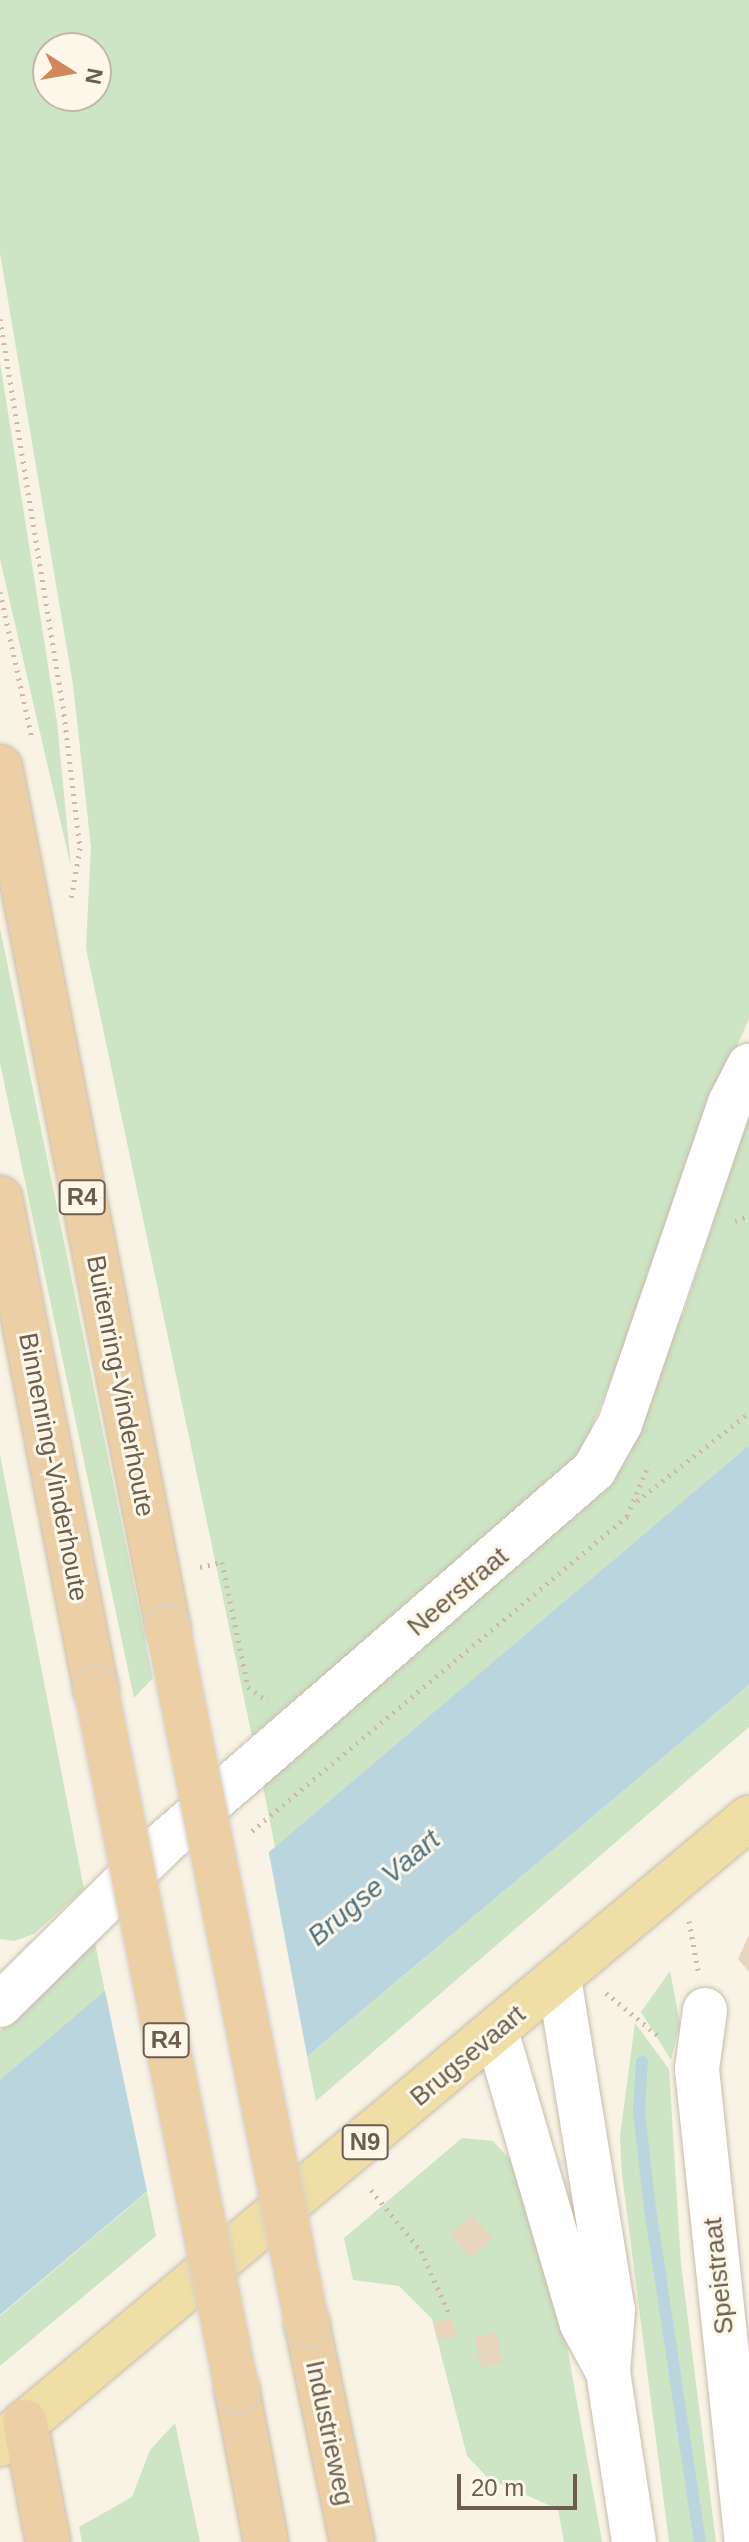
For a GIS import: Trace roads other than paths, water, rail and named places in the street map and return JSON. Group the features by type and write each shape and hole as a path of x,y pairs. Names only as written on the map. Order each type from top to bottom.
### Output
{"highway":[{"name":"Buitenring-Vinderhoute","path":"0,767 307,2324"},
{"name":"Binnenring-Vinderhoute","path":"0,1198 266,2542"},
{"name":"Industrieweg","path":"307,2324 352,2542"},
{"path":"13,2433 48,2542"}],"main road":[{"name":"Brugsevaart","path":"13,2433 497,2034 749,1818"}],"street":[{"name":"Neerstraat","path":"0,2005 163,1844 594,1470 620,1424 719,1131 749,1066"},
{"path":"566,1973 613,2310 608,2372 634,2542"},
{"name":"Speistraat","path":"705,2010 697,2069 747,2542"},
{"path":"497,2034 582,2324 608,2372"}],"water":[{"name":"Brugse Vaart","path":"749,1445 749,1685 0,2315 0,2080"}],"waterway":[{"path":"642,2062 639,2112 650,2208 700,2542"}]}
